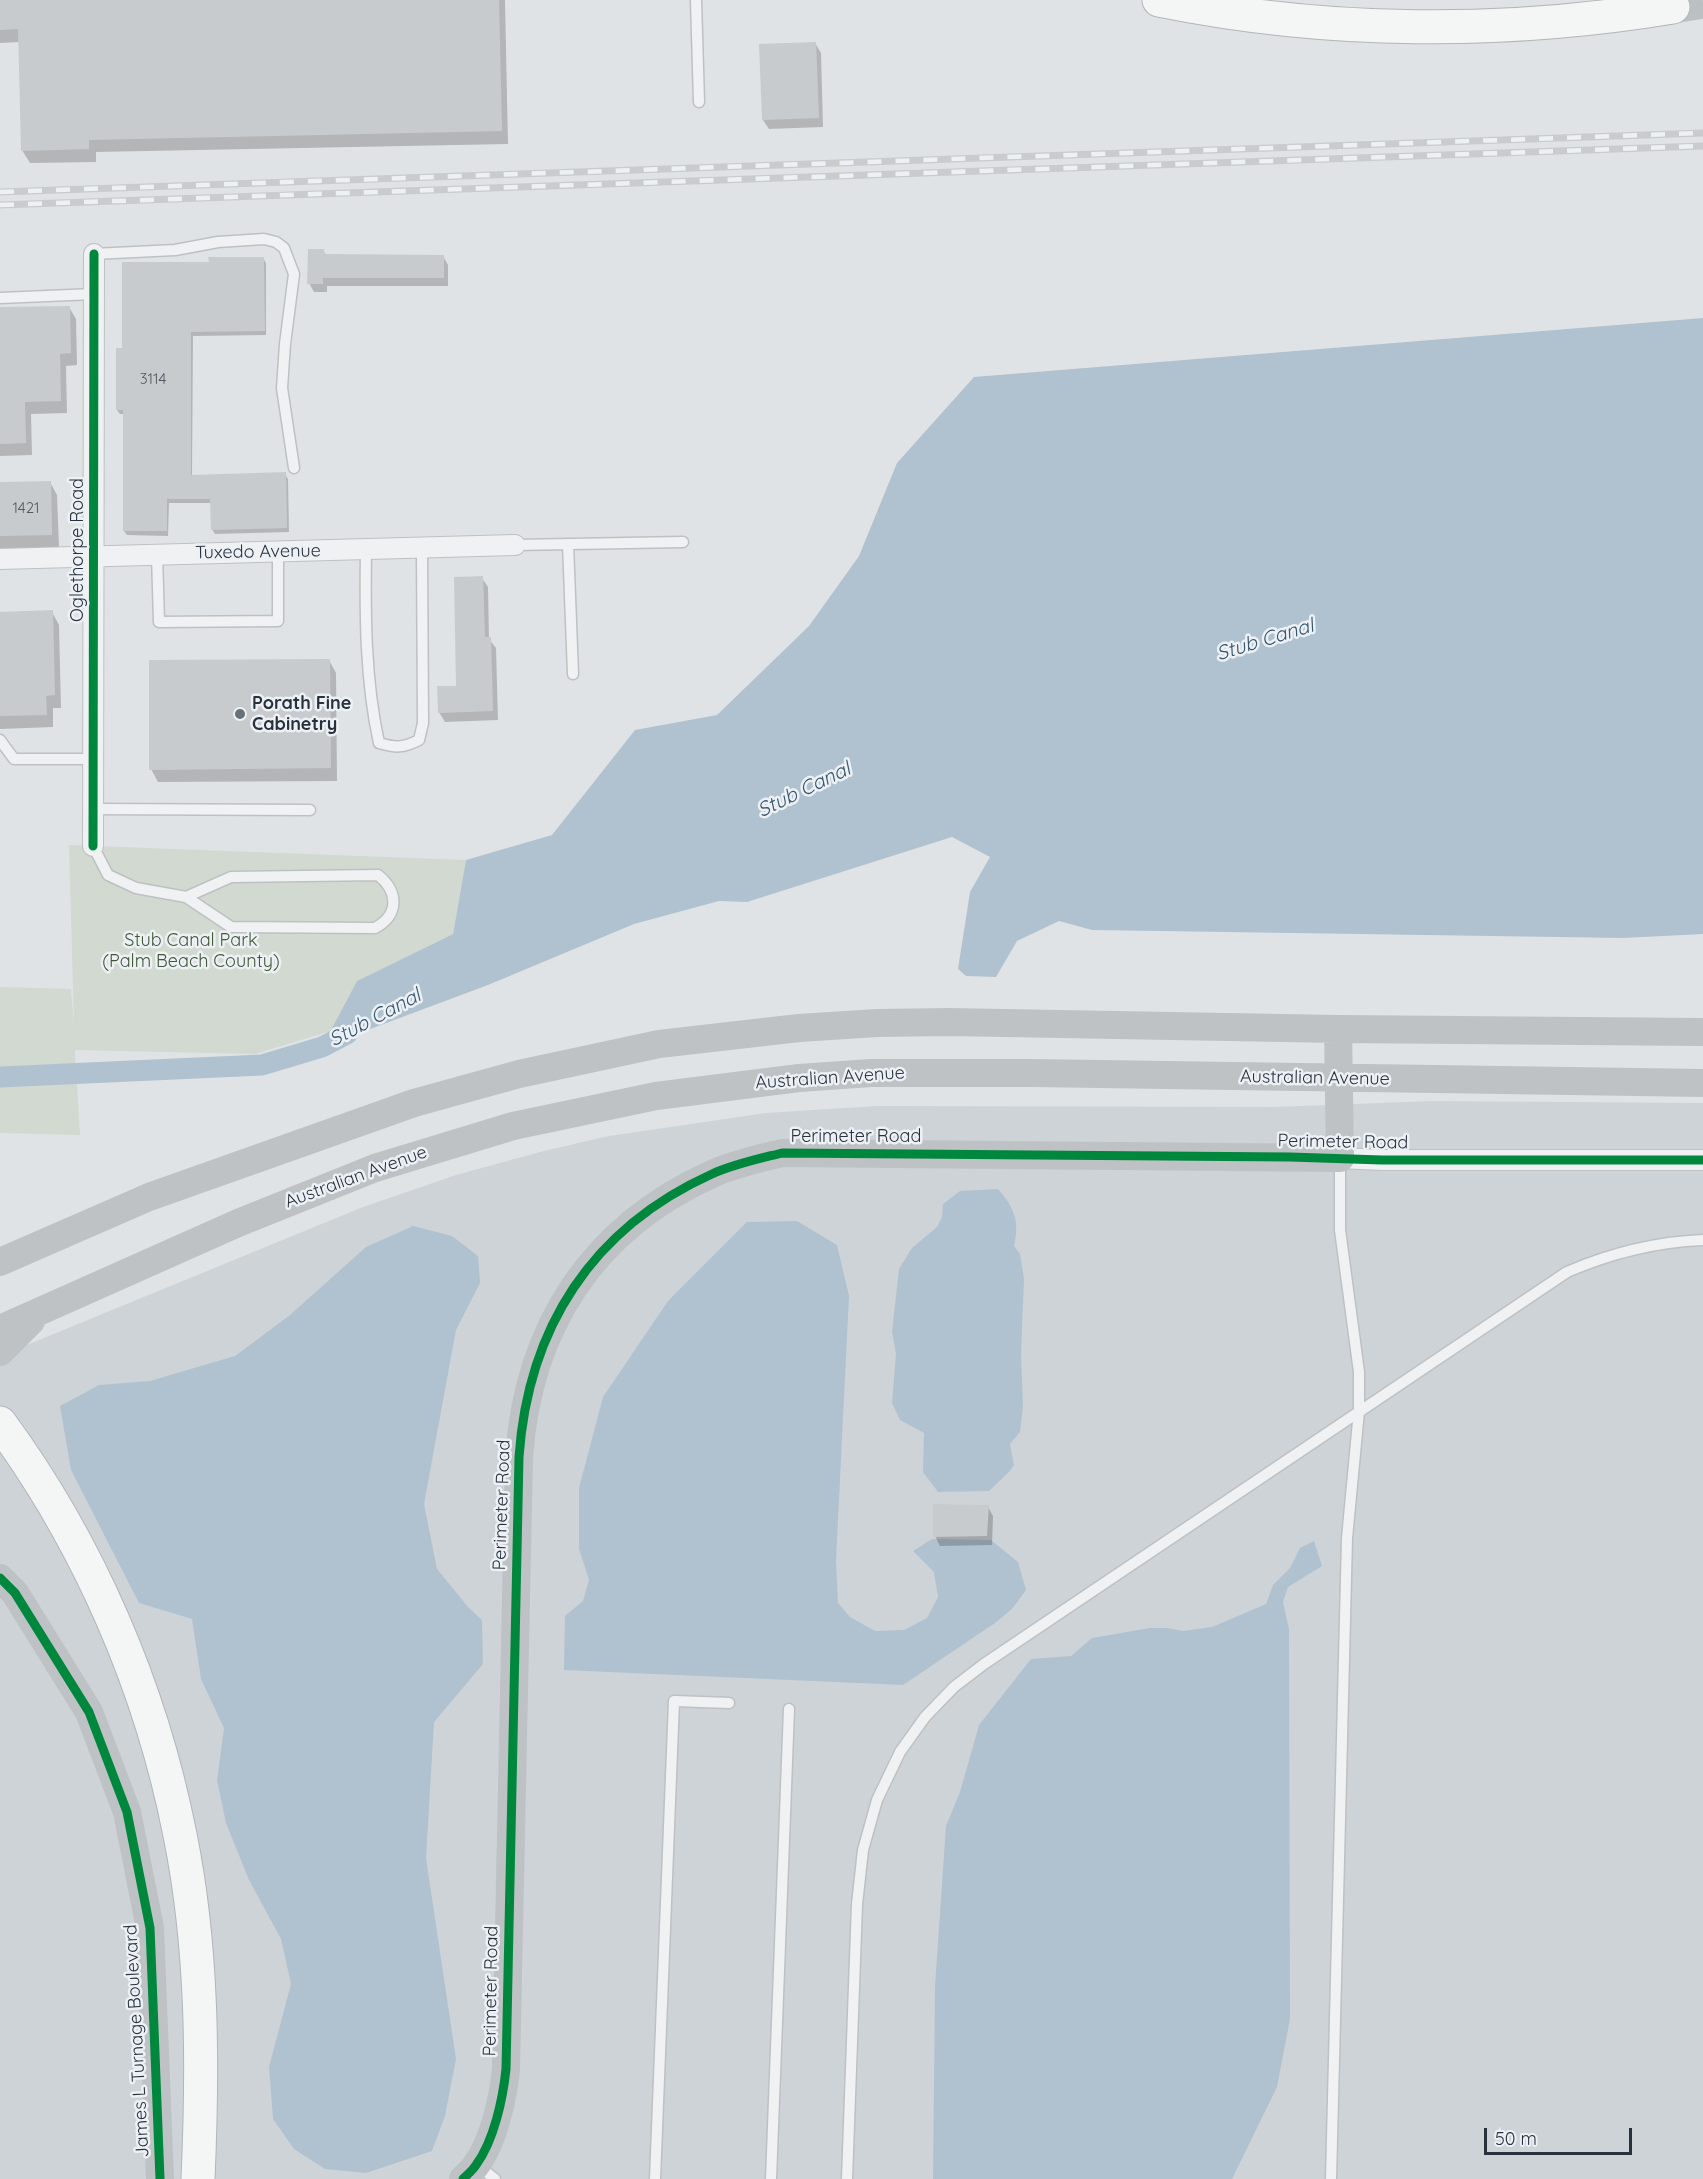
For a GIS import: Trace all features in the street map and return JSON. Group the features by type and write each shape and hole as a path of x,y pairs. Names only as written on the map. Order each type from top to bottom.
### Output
{"highway":[{"path":"1159,0 1288,19 1415,26 1555,22 1673,7"},
{"path":"0,1423 52,1503 89,1569 119,1634 144,1701 164,1766 181,1837 198,1979 201,2119 198,2179"}],"main road":[{"path":"0,1262 149,1197 414,1103 519,1074 658,1044 799,1028 877,1023 949,1022 1338,1029 1703,1032"},
{"name":"Perimeter Road","path":"478,2174 502,2100 506,2069 521,1424 530,1381 544,1341 564,1302 588,1267 639,1217 675,1192 722,1170 782,1153 1340,1158 1338,1029"},
{"name":"Australian Avenue","path":"0,1329 287,1202 375,1168 513,1126 656,1096 799,1078 871,1073 1703,1083"},
{"path":"0,1352 43,1309"},
{"name":"James L Turnage Boulevard","path":"0,1567 5,1587 89,1712 128,1812 150,1928 160,2179"}],"street":[{"name":"Oglethorpe Road","path":"93,846 94,255"},
{"name":"Tuxedo Avenue","path":"0,559 515,545"},
{"name":"Perimeter Road","path":"1340,1158 1703,1160"}],"lane":[{"path":"696,0 699,102"},
{"path":"94,255 175,250 218,242 264,239 276,242 284,248 294,273 282,388 294,468"},
{"path":"0,298 94,294"},
{"path":"515,545 683,542"},
{"path":"568,544 573,674"},
{"path":"366,549 367,659 373,717 379,743 397,748 406,747 419,740 423,723 422,548"},
{"path":"157,555 159,622 278,621 278,552"},
{"path":"0,740 14,759 94,759"},
{"path":"93,809 310,810"},
{"path":"93,846 108,875 136,888 186,897 231,927 375,928 383,924 390,916 394,898 391,889 378,876 231,877 186,897"},
{"path":"1331,2179 1347,1538 1359,1411 1359,1372 1340,1230 1340,1158"},
{"path":"847,2179 857,1904 863,1850 877,1800 900,1752 925,1717 954,1687 984,1664 1567,1272 1599,1258 1627,1251 1681,1241 1703,1240"},
{"path":"655,2179 674,1701 729,1703"},
{"path":"771,2179 789,1709"}],"shaded area":[{"path":"1432,1101 1703,1103 1703,2179 0,2179 0,1356 363,1207 456,1175 609,1136 766,1113 877,1106 1275,1107"}],"green space":[{"name":"Stub Canal Park (Palm Beach County)","path":"69,845 466,860 453,934 357,981 331,1031 255,1054 75,1050 80,1135 0,1133 0,987 71,989 74,1026"}],"water":[{"path":"1703,318 1703,934 1623,938 1092,930 1059,921 1017,941 996,977 966,976 958,969 970,892 990,857 952,837 747,902 719,901 634,924 488,985 322,1047 357,981 453,934 466,860 552,835 635,730 717,715 809,626 859,556 897,463 974,377"},
{"path":"998,1189 1014,1215 1016,1237 1014,1246 1020,1254 1024,1279 1021,1355 1023,1406 1020,1432 1010,1444 1014,1465 989,1491 938,1492 923,1472 924,1433 900,1420 892,1403 896,1354 892,1331 899,1269 912,1248 937,1227 942,1217 943,1204 960,1191"},
{"path":"797,1221 837,1245 849,1296 836,1561 838,1603 850,1617 875,1631 904,1630 927,1618 938,1597 934,1572 913,1551 932,1539 991,1540 1018,1562 1026,1590 1012,1609 995,1623 903,1685 564,1670 565,1616 583,1601 589,1580 579,1549 579,1488 603,1397 668,1301 747,1222"},
{"path":"413,1226 452,1236 478,1256 480,1283 456,1330 424,1504 437,1569 468,1607 482,1620 483,1664 434,1722 426,1858 456,2059 445,2116 432,2151 366,2173 325,2169 294,2149 273,2119 269,2067 291,1984 281,1939 249,1880 226,1823 217,1780 224,1728 201,1679 192,1619 139,1603 71,1470 60,1406 99,1385 150,1381 235,1356 290,1315 366,1247"},
{"path":"1314,1541 1322,1566 1288,1587 1283,1602 1289,1629 1290,2019 1277,2087 1232,2179 933,2179 935,1986 946,1826 960,1792 979,1725 1031,1659 1071,1656 1092,1638 1150,1628 1183,1631 1212,1627 1266,1604 1273,1585 1290,1568 1300,1548"}],"building":[{"path":"0,0 499,0 502,131 89,140 89,149 21,151 18,29 0,30"},
{"path":"816,42 819,118 762,120 759,44"},
{"path":"308,249 324,249 324,254 444,255 444,278 323,278 323,284 307,284"},
{"path":"208,257 264,257 265,331 191,332 191,475 286,472 287,528 211,530 210,499 167,499 167,531 123,531 123,410 116,410 116,348 122,348 122,262 209,262"},
{"path":"70,306 71,353 60,354 61,401 25,402 26,443 0,444 0,307"},
{"path":"51,481 52,535 0,536 0,482"},
{"path":"483,576 485,637 491,637 493,711 438,713 437,686 456,686 454,577"},
{"path":"53,610 55,695 46,696 47,715 0,716 0,612"},
{"name":"Porath Fine Cabinetry","path":"330,659 331,768 149,770 149,660"},
{"path":"933,1504 989,1505 987,1536 933,1537"}],"waterway":[{"name":"Stub Canal","path":"0,1077 262,1065 322,1047 347,1034"}],"tunnel":[{"path":"1673,7 1703,2"}],"railway":[{"path":"0,192 1703,133"},
{"path":"0,205 1703,146"}],"cycle path":[{"path":"93,846 94,254"},
{"path":"463,2179 475,2167 493,2132 503,2093 506,2069 519,1457 525,1410 536,1366 552,1325 574,1287 601,1253 632,1223 670,1196 712,1174 782,1153 1290,1157 1382,1160 1703,1160"},
{"path":"0,1578 15,1593 89,1712 127,1812 150,1928 160,2179"}],"place":[{"name":"Porath Fine Cabinetry","path":"240,714"}]}
